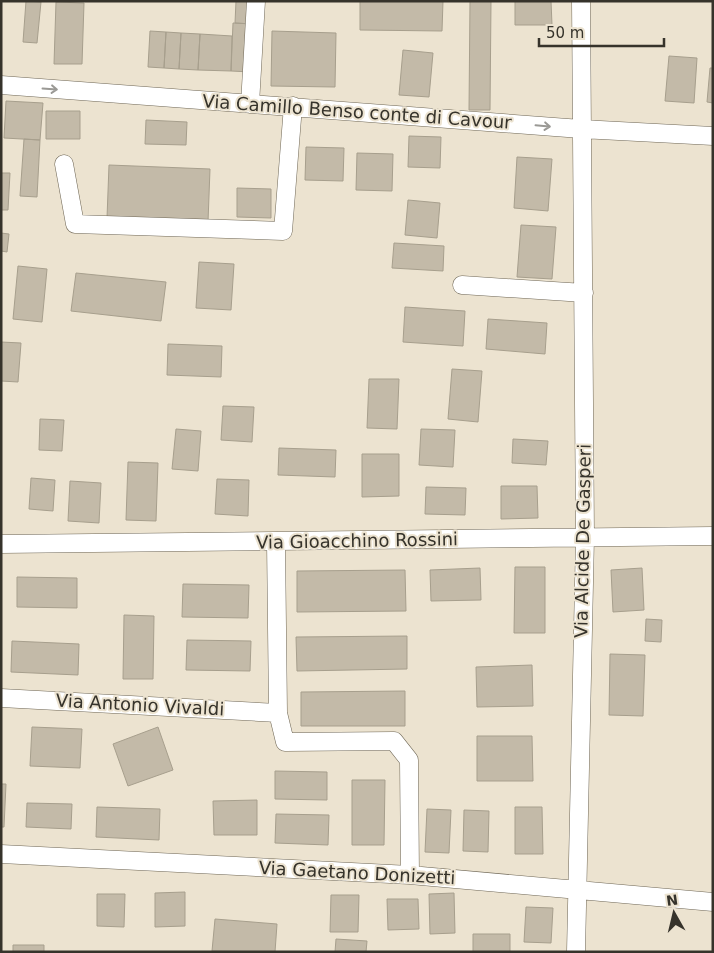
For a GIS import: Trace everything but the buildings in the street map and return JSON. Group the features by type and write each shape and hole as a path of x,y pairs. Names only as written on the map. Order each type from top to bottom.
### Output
{"street":[{"path":"250,104 256,1"},
{"name":"Via Alcide De Gasperi","path":"576,952 585,537 581,1"},
{"name":"Via Camillo Benso conte di Cavour","path":"1,85 581,129 713,136"},
{"path":"64,164 75,224 283,231 293,106"},
{"path":"462,285 584,293"},
{"name":"Via Gioacchino Rossini","path":"1,544 713,536"},
{"path":"276,542 278,713 286,742 394,741 409,760 410,875"},
{"name":"Via Antonio Vivaldi","path":"1,698 278,713"},
{"name":"Via Gaetano Donizetti","path":"1,854 410,875 713,902"}]}
